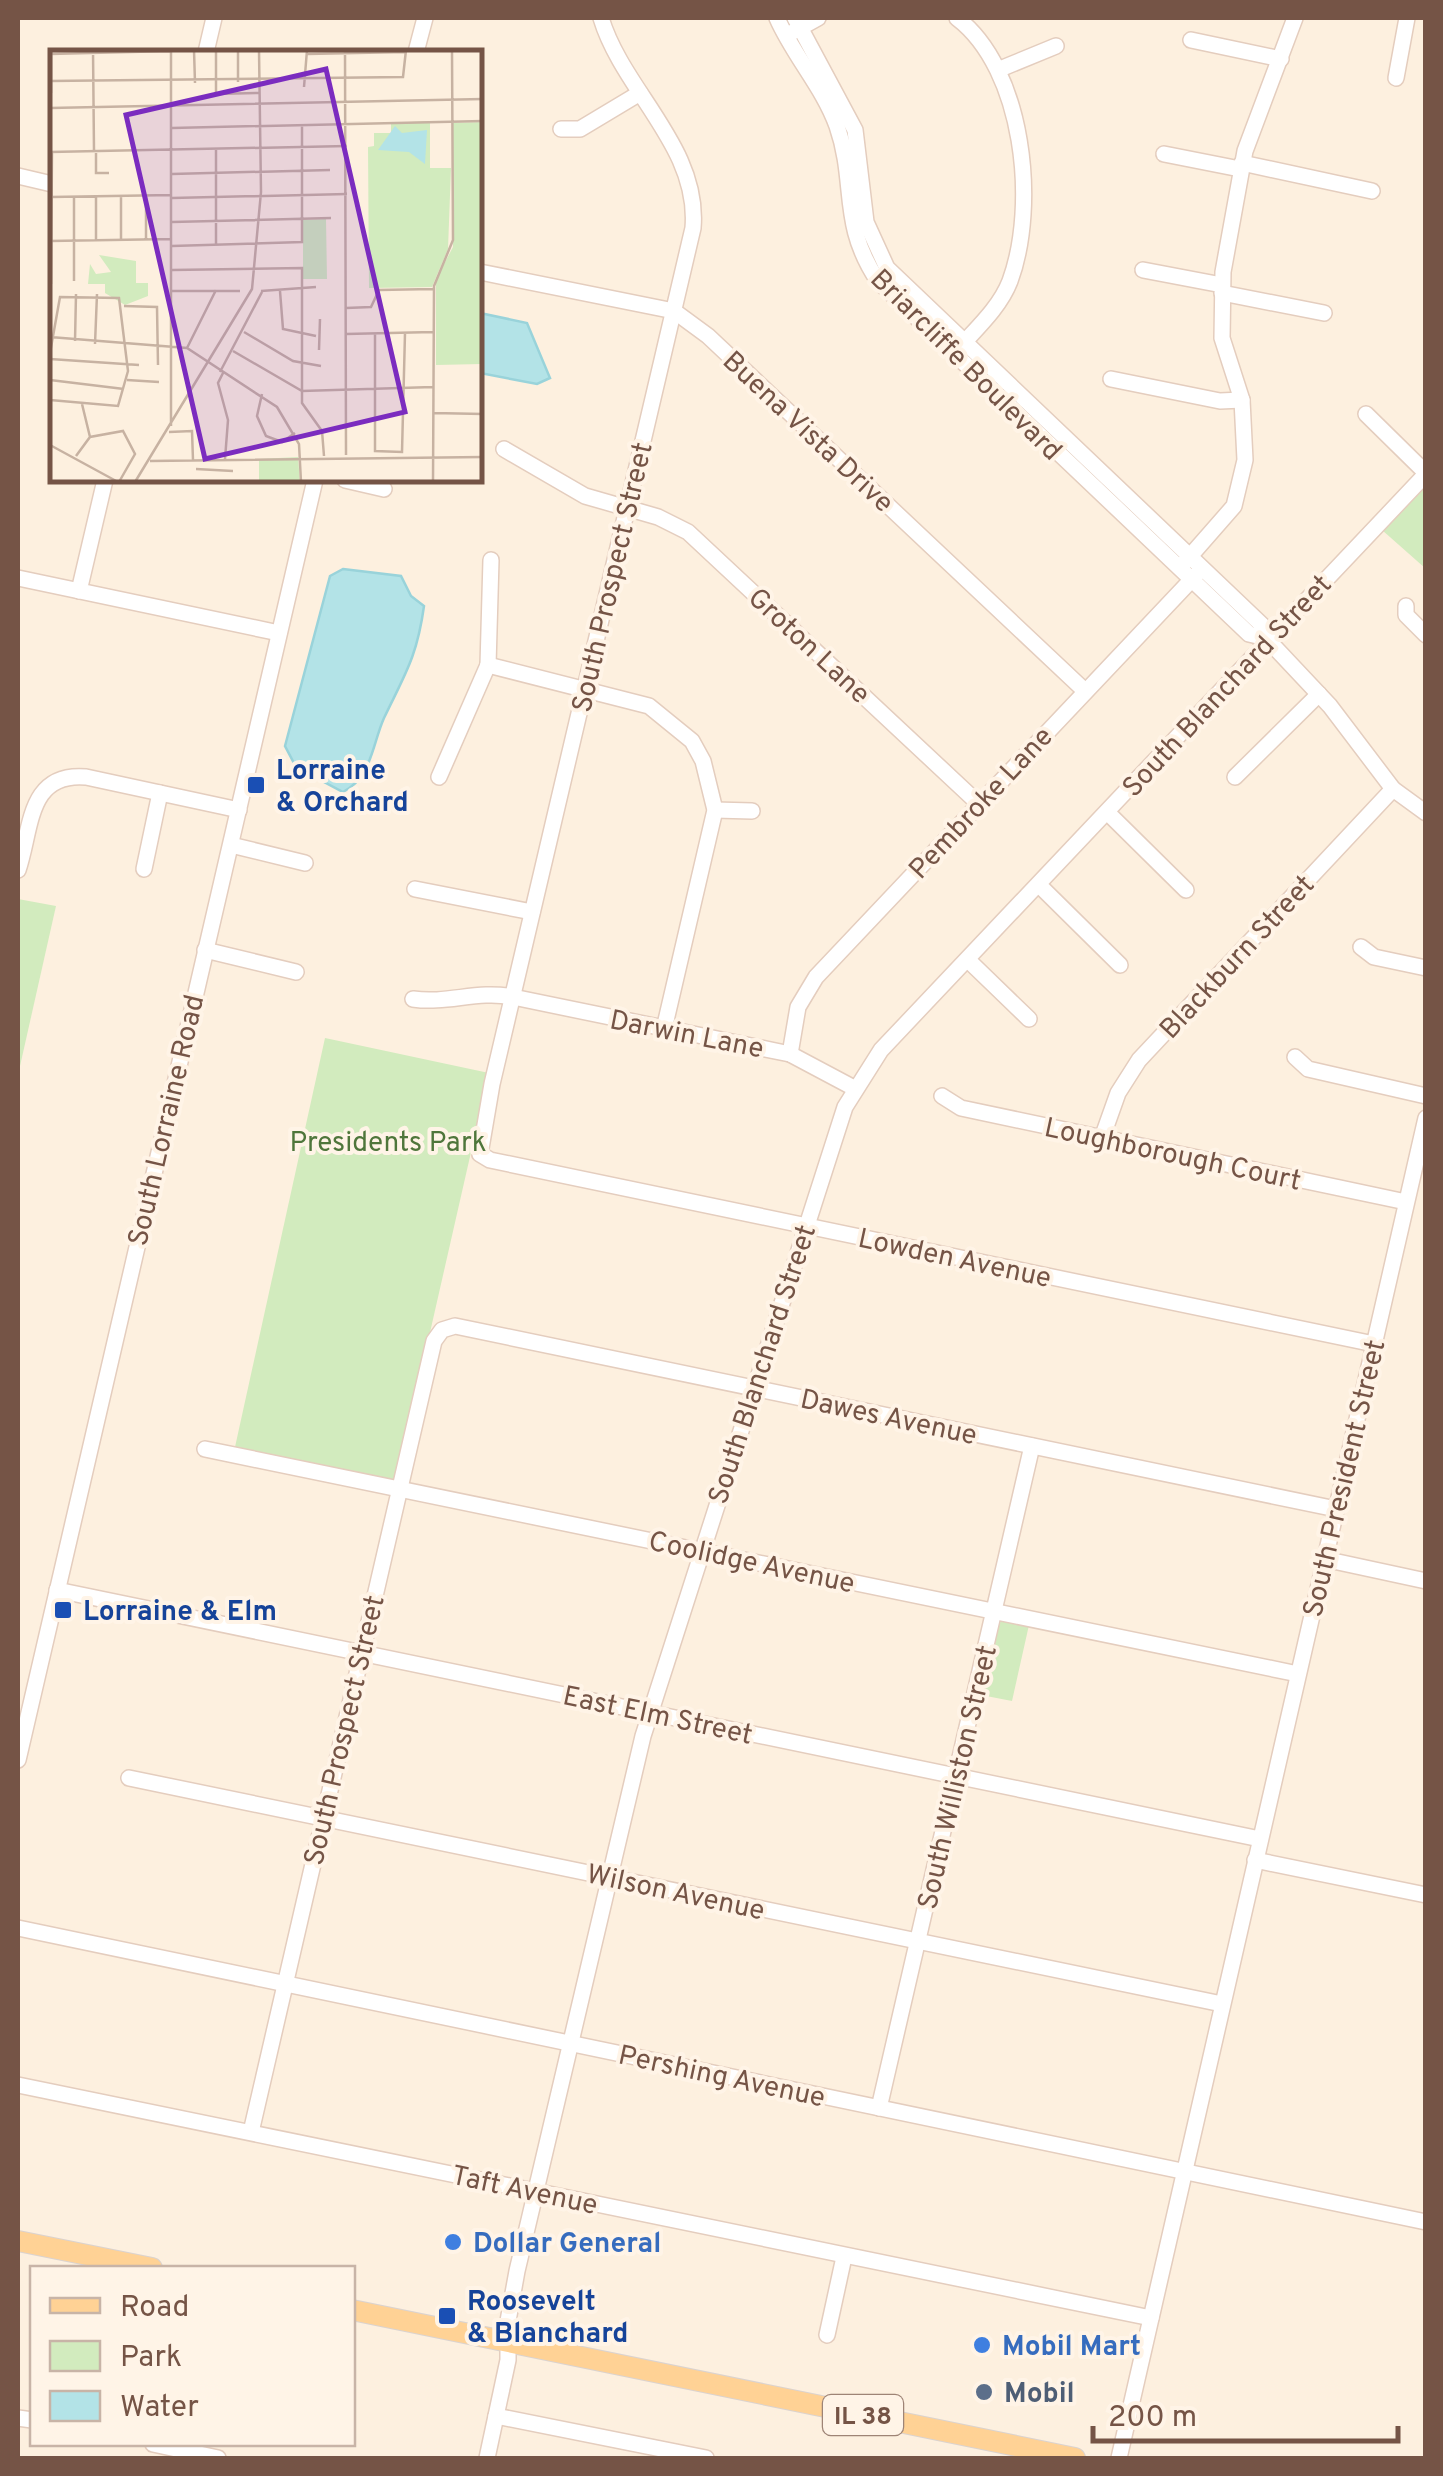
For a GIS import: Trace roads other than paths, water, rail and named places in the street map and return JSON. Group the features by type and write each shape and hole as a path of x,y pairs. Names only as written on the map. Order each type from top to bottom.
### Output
{"main road":[{"path":"18,2241 142,2266"},
{"name":"IL 38","path":"355,2311 1075,2458"}],"street":[{"path":"206,50 214,18"},
{"path":"416,50 424,18"},
{"name":"South Prospect Street","path":"480,1154 512,997 693,228 693,198 684,168 602,18"},
{"name":"Briarcliffe Boulevard","path":"776,18 793,27 835,122 844,152 849,218 862,255 888,294 958,349 1190,568 1249,634 1266,638 1319,694 1392,789 1426,813"},
{"path":"793,27 818,18"},
{"path":"957,18 977,36 1000,69 1023,173 1024,210 1006,289 958,349"},
{"name":"Pembroke Lane","path":"790,1054 798,1007 808,986 1085,691 1190,568 1237,497 1246,448 1242,400 1224,349 1222,289 1241,166 1294,18"},
{"path":"1396,78 1407,18"},
{"path":"1191,40 1281,59"},
{"path":"1000,69 1056,46"},
{"path":"561,128 580,129 640,93"},
{"path":"1164,154 1372,191"},
{"path":"18,176 50,184"},
{"path":"1143,270 1324,312"},
{"name":"Buena Vista Drive","path":"482,272 674,311 708,336 1085,691"},
{"path":"1111,378 1220,401 1242,400"},
{"path":"1366,414 1426,473"},
{"name":"Groton Lane","path":"504,449 585,496 673,524 702,544 979,804"},
{"name":"South Blanchard Street","path":"486,2458 517,2271 650,1713 854,1088 881,1050 1108,812 1266,638 1426,473"},
{"path":"79,591 105,482"},
{"name":"South Lorraine Road","path":"18,1760 315,482"},
{"path":"356,482 384,488"},
{"path":"438,777 488,665 492,560"},
{"path":"18,578 279,633"},
{"path":"1406,606 1406,615 1426,635"},
{"path":"488,665 639,702 678,726 703,761 714,810 664,1029"},
{"path":"1235,777 1319,694"},
{"path":"18,870 35,800 50,783 80,776 239,810"},
{"name":"Blackburn Street","path":"1102,1138 1118,1093 1139,1060 1392,789"},
{"path":"144,869 160,792"},
{"path":"18,794 35,800"},
{"path":"714,810 752,811"},
{"path":"1108,812 1186,890"},
{"path":"231,845 305,863"},
{"path":"1038,885 1120,965"},
{"path":"415,889 532,912"},
{"path":"1361,946 1374,957 1426,968"},
{"path":"205,950 296,972"},
{"path":"968,960 1030,1019"},
{"name":"Darwin Lane","path":"413,999 444,1002 488,992 790,1054 854,1088"},
{"path":"1294,1057 1308,1069 1426,1096"},
{"name":"Loughborough Court","path":"942,1096 961,1108 1406,1202"},
{"name":"South President Street","path":"1255,1860 1426,1118"},
{"name":"Lowden Avenue","path":"480,1154 487,1160 1374,1344"},
{"name":"Dawes Avenue","path":"442,1330 455,1326 1336,1509"},
{"name":"South Prospect Street","path":"251,2132 434,1341 442,1330"},
{"name":"South Williston Street","path":"879,2108 1032,1446"},
{"name":"Coolidge Avenue","path":"205,1449 1298,1674"},
{"path":"1324,1559 1426,1581"},
{"name":"East Elm Street","path":"57,1590 1260,1839"},
{"name":"Wilson Avenue","path":"130,1778 1222,2004"},
{"path":"1119,2458 1255,1860 1426,1895"},
{"name":"Pershing Avenue","path":"18,1928 1426,2222"},
{"name":"Taft Avenue","path":"18,2085 1151,2318"},
{"path":"827,2335 844,2256"},
{"path":"496,2416 706,2458"},
{"path":"165,2446 218,2458"}],"water":[{"path":"482,313 527,323 550,378 537,384 482,373"},
{"path":"343,569 401,576 411,596 424,606 414,652 370,760 360,778 343,792 296,767 285,746 330,576"}],"place":[{"name":"Lorraine & Orchard","path":"256,785"},
{"name":"Lorraine & Elm","path":"63,1610"},
{"name":"Dollar General","path":"453,2242"},
{"name":"Roosevelt & Blanchard","path":"447,2316"},
{"name":"Mobil Mart","path":"982,2345"},
{"name":"Mobil","path":"984,2392"}],"park label":[{"name":"Presidents Park","path":"388,1141"}]}
